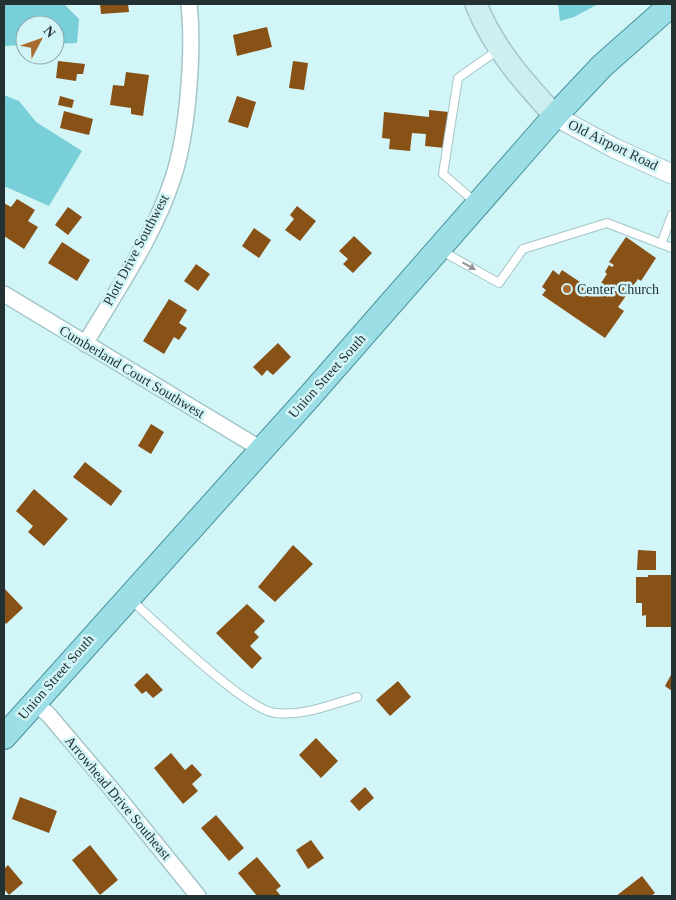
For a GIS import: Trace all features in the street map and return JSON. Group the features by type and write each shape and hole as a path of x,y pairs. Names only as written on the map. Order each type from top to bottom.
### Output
{"main road":[{"path":"476,4 483,22 509,65 555,116"},
{"name":"Union Street South","path":"4,736 309,397 555,116 602,66 672,4"}],"street":[{"name":"Plott Drive Southwest","path":"85,344 133,262 159,211 173,178 185,123 191,26 189,4"},
{"name":"Old Airport Road","path":"555,116 614,148 672,174"},
{"name":"Cumberland Court Southwest","path":"4,294 261,449"},
{"name":"Arrowhead Drive Southeast","path":"34,702 48,714 97,771 198,896"}],"lane":[{"path":"478,204 443,174 458,78 499,49"},
{"path":"661,244 672,215"},
{"path":"438,249 499,283 523,249 607,223 672,248"},
{"path":"128,597 248,702 273,713 310,712 357,697"}],"shaded area":[{"path":"4,4 64,4 79,19 77,43 65,44 65,15 15,15 15,45 4,46"},
{"path":"558,4 598,4 574,17 560,21"},
{"path":"4,95 19,101 36,122 82,151 49,206 4,186"}],"building":[{"path":"100,4 128,4 129,12 101,14"},
{"path":"267,27 272,47 237,56 233,35"},
{"path":"293,61 308,63 304,90 289,88"},
{"path":"65,62 85,64 83,74 77,74 76,81 56,78 58,65 65,65"},
{"path":"126,72 149,75 143,116 131,114 131,108 110,105 113,85 124,86"},
{"path":"60,96 74,100 72,108 58,105"},
{"path":"237,96 256,102 248,128 228,122"},
{"path":"429,110 449,112 445,148 425,146 426,134 412,133 410,151 389,149 390,139 382,138 384,112 429,117"},
{"path":"64,111 93,119 89,135 60,128"},
{"path":"17,199 35,210 28,221 38,227 24,249 4,236 4,203 11,207"},
{"path":"297,206 316,221 300,241 285,230 294,219 290,215"},
{"path":"68,207 82,217 68,235 55,225"},
{"path":"254,228 271,240 259,258 242,246"},
{"path":"354,236 372,253 353,273 343,264 348,259 339,251"},
{"name":"Center Church","path":"626,237 656,258 641,281 638,279 618,307 624,311 605,338 542,295 546,290 542,287 553,270 559,275 562,270 595,292 607,274 605,272 609,265 612,267 614,265 609,262"},
{"path":"62,242 90,260 77,281 48,263"},
{"path":"196,264 210,274 198,291 184,281"},
{"path":"169,299 187,310 179,323 187,328 179,340 174,337 164,354 143,341"},
{"path":"278,343 291,357 273,375 267,370 262,376 253,367"},
{"path":"151,424 164,432 151,454 138,446"},
{"path":"85,462 122,491 111,506 73,477"},
{"path":"34,489 68,519 44,546 28,532 33,526 16,511"},
{"path":"293,545 313,564 275,602 258,587"},
{"path":"638,550 656,551 656,570 637,570"},
{"path":"648,575 671,575 672,627 646,627 646,615 642,616 642,603 636,603 636,577 648,577"},
{"path":"4,588 23,608 6,624 4,621"},
{"path":"247,604 265,621 254,632 259,637 250,646 262,658 252,669 216,633"},
{"path":"147,673 163,690 153,698 146,691 142,694 134,685"},
{"path":"672,673 672,691 665,686"},
{"path":"398,681 411,697 390,716 376,700"},
{"path":"316,738 338,761 321,778 299,755"},
{"path":"171,753 185,770 192,764 202,775 192,784 198,791 183,804 154,768"},
{"path":"365,787 374,798 359,811 350,801"},
{"path":"20,797 57,811 49,833 12,819"},
{"path":"216,815 244,848 229,861 201,828"},
{"path":"311,840 324,858 308,869 296,850"},
{"path":"90,845 118,880 100,895 72,860"},
{"path":"257,857 281,886 276,890 281,896 257,896 238,873"},
{"path":"8,865 23,883 9,895 4,889 4,869"},
{"path":"642,876 655,893 651,896 616,896"}],"place":[{"name":"Center Church","path":"567,289"}]}
